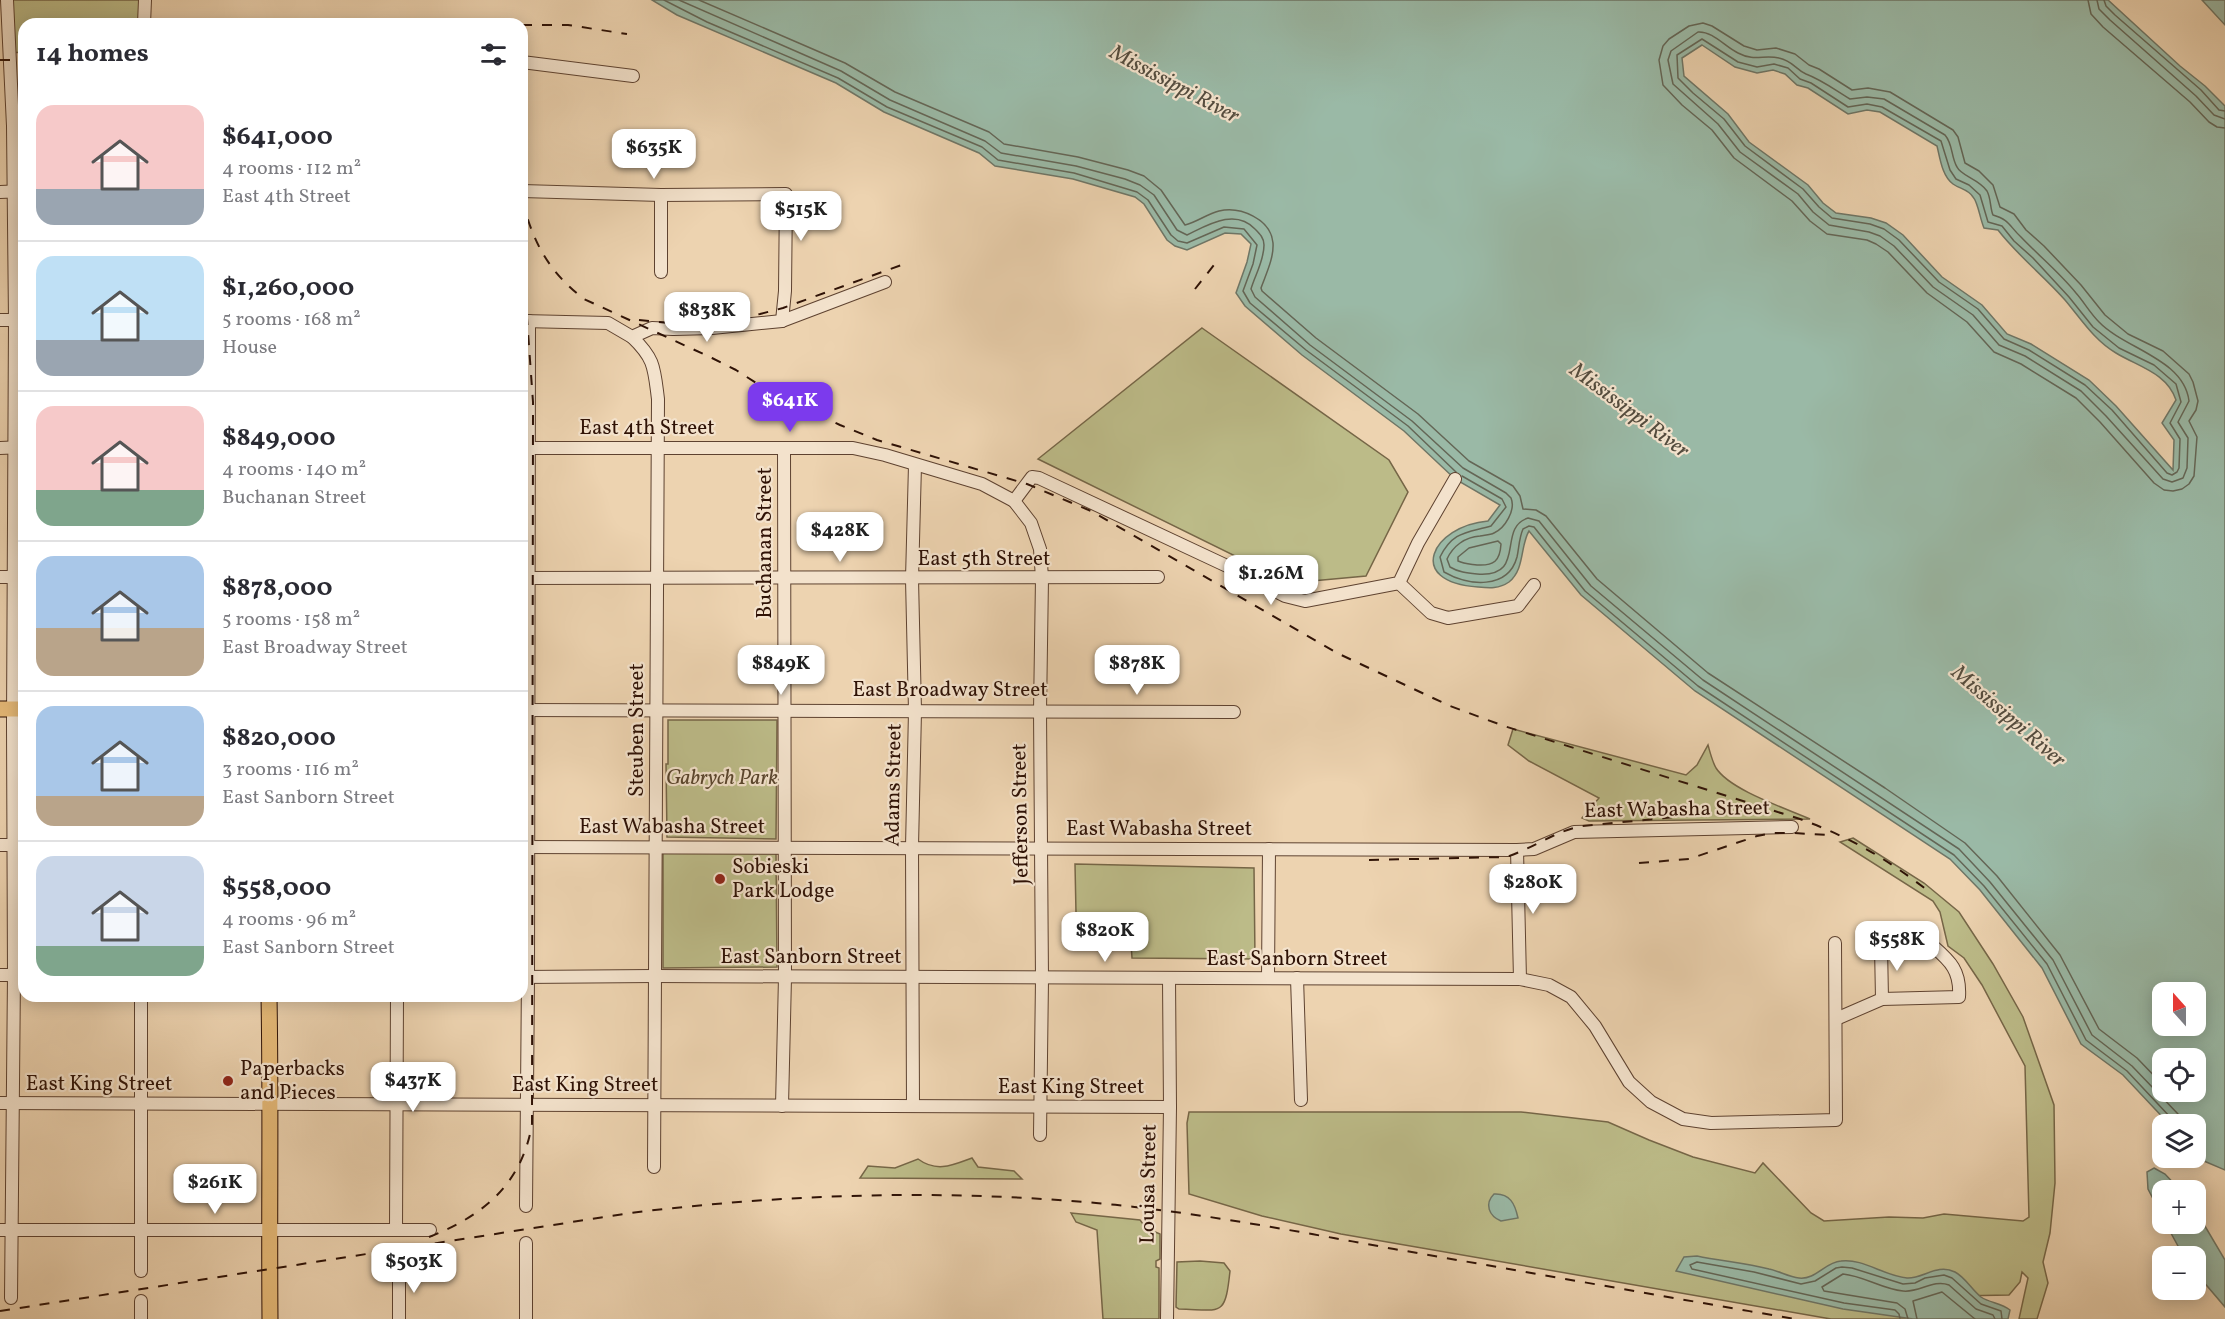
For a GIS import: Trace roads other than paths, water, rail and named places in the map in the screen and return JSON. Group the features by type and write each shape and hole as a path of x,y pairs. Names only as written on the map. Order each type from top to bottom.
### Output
{"main road":[{"path":"269,1002 272,1104 269,1230 270,1319"}],"street":[{"path":"7,0 18,178"},
{"path":"144,18 146,0"},
{"path":"528,63 633,76"},
{"path":"10,66 18,66"},
{"path":"528,191 661,195 786,194 785,291 782,321"},
{"path":"0,192 18,192"},
{"path":"661,195 661,272"},
{"path":"528,321 608,323 632,337 652,328 711,328 782,321 885,282"},
{"path":"0,320 18,320"},
{"name":"Steuben Street","path":"632,337 647,351 654,368 658,399 654,1167"},
{"path":"18,352 12,447 18,558"},
{"name":"East 4th Street","path":"528,448 853,448 885,454 982,484 1014,501"},
{"name":"Buchanan Street","path":"782,1106 785,977 784,448"},
{"name":"Adams Street","path":"913,1106 912,847 915,711 912,579 915,465"},
{"path":"1014,501 1032,477 1039,478 1227,566 1284,596 1305,601 1399,583"},
{"path":"1399,583 1418,543 1455,479"},
{"name":"Jefferson Street","path":"1014,501 1031,523 1040,549 1042,578 1040,1135"},
{"path":"0,577 18,577"},
{"name":"East 5th Street","path":"528,578 1158,577"},
{"path":"1399,583 1431,613 1448,618 1518,606 1534,585"},
{"path":"18,596 12,709 18,826"},
{"name":"East Broadway Street","path":"528,710 1234,711"},
{"name":"East Wabasha Street","path":"528,847 1517,850 1534,849 1574,832 1792,827"},
{"path":"0,845 18,845"},
{"path":"1268,978 1269,849"},
{"path":"1517,850 1520,979"},
{"path":"1836,1019 1882,999 1959,997 1960,979 1948,959 1926,940"},
{"name":"East Sanborn Street","path":"528,977 1520,979 1549,985 1571,997 1594,1026 1629,1082 1651,1102 1683,1119 1711,1123 1836,1120 1835,944"},
{"path":"1881,946 1882,999"},
{"path":"0,975 18,975"},
{"name":"Louisa Street","path":"1167,1319 1169,978"},
{"path":"1297,978 1301,1100"},
{"path":"11,1298 6,1230 18,996"},
{"path":"141,1002 141,1271"},
{"path":"396,1230 397,1002"},
{"path":"525,1002 526,1206"},
{"name":"East King Street","path":"0,1103 1170,1107"},
{"path":"6,1230 430,1230"},
{"path":"526,1243 526,1319"},
{"path":"399,1269 399,1319"},
{"path":"141,1301 141,1319"}],"water":[{"name":"Mississippi River","path":"652,0 2108,0 2225,106 2225,1170 2206,1162 2206,1114 2160,1114 2123,1075 2081,1044 2042,968 1980,890 1950,859 1695,691 1581,595 1529,531 1518,571 1509,582 1501,586 1478,587 1455,583 1440,575 1434,565 1434,554 1441,543 1452,533 1468,525 1488,521 1500,505 1455,479 1404,431 1302,355 1245,306 1236,293 1251,244 1241,234 1225,233 1187,250 1175,246 1167,240 1144,204 1135,197 1073,179 995,166 979,153 884,112 836,83 677,15","holes":["1702,45 1735,67 1757,73 1773,70 1785,74 1797,85 1808,88 1848,114 1867,110 1880,112 1937,146 1946,176 1953,184 1971,194 1984,228 1998,230 2057,291 2101,342 2159,377 2172,391 2176,400 2162,423 2174,440 2173,470 2116,406 2089,380 2031,344 2007,334 1982,305 1942,277 1903,235 1886,223 1871,218 1836,213 1823,203 1808,185 1749,142 1728,114 1684,76 1682,58"]},
{"path":"2202,0 2225,0 2225,25"},
{"path":"2154,1168 2171,1180 2152,1180 2152,1197 2148,1189 2147,1172"},
{"path":"1494,1194 1504,1195 1511,1200 1518,1218 1501,1221 1493,1216 1489,1209 1489,1202"},
{"path":"2206,1228 2225,1260 2225,1307 2206,1285 2206,1246 2178,1246 2171,1234 2206,1234"},
{"path":"1697,1256 1760,1267 1799,1278 1810,1276 1830,1264 1841,1261 1857,1262 1907,1278 1936,1270 1948,1270 1962,1277 1981,1297 2010,1310 2008,1319 1913,1319 1843,1309 1676,1271 1684,1257"}],"railway":[{"path":"528,25 568,25 627,34"},
{"path":"0,60 18,60"},
{"path":"528,218 544,256 571,289 584,299 712,358 767,390 877,440 1027,484 1091,511 1337,653 1450,706 1504,726 1819,826 1868,850 1931,893"},
{"path":"1195,289 1218,260"},
{"path":"639,320 669,323 760,314 783,308 907,263"},
{"path":"429,1237 466,1219 497,1195 519,1164 532,1124 533,402 528,332"},
{"path":"1369,860 1506,857 1562,832 1582,826 1759,811"},
{"path":"1639,863 1689,859 1757,836 1773,833 1828,835"},
{"path":"0,1311 630,1213 746,1201 921,1195 1038,1199 1171,1211 1795,1319"}],"place":[{"name":"Sobieski Park Lodge","path":"720,879"},
{"name":"Paperbacks and Pieces","path":"228,1081"}],"park label":[{"name":"Gabrych Park","path":"722,778"}]}
